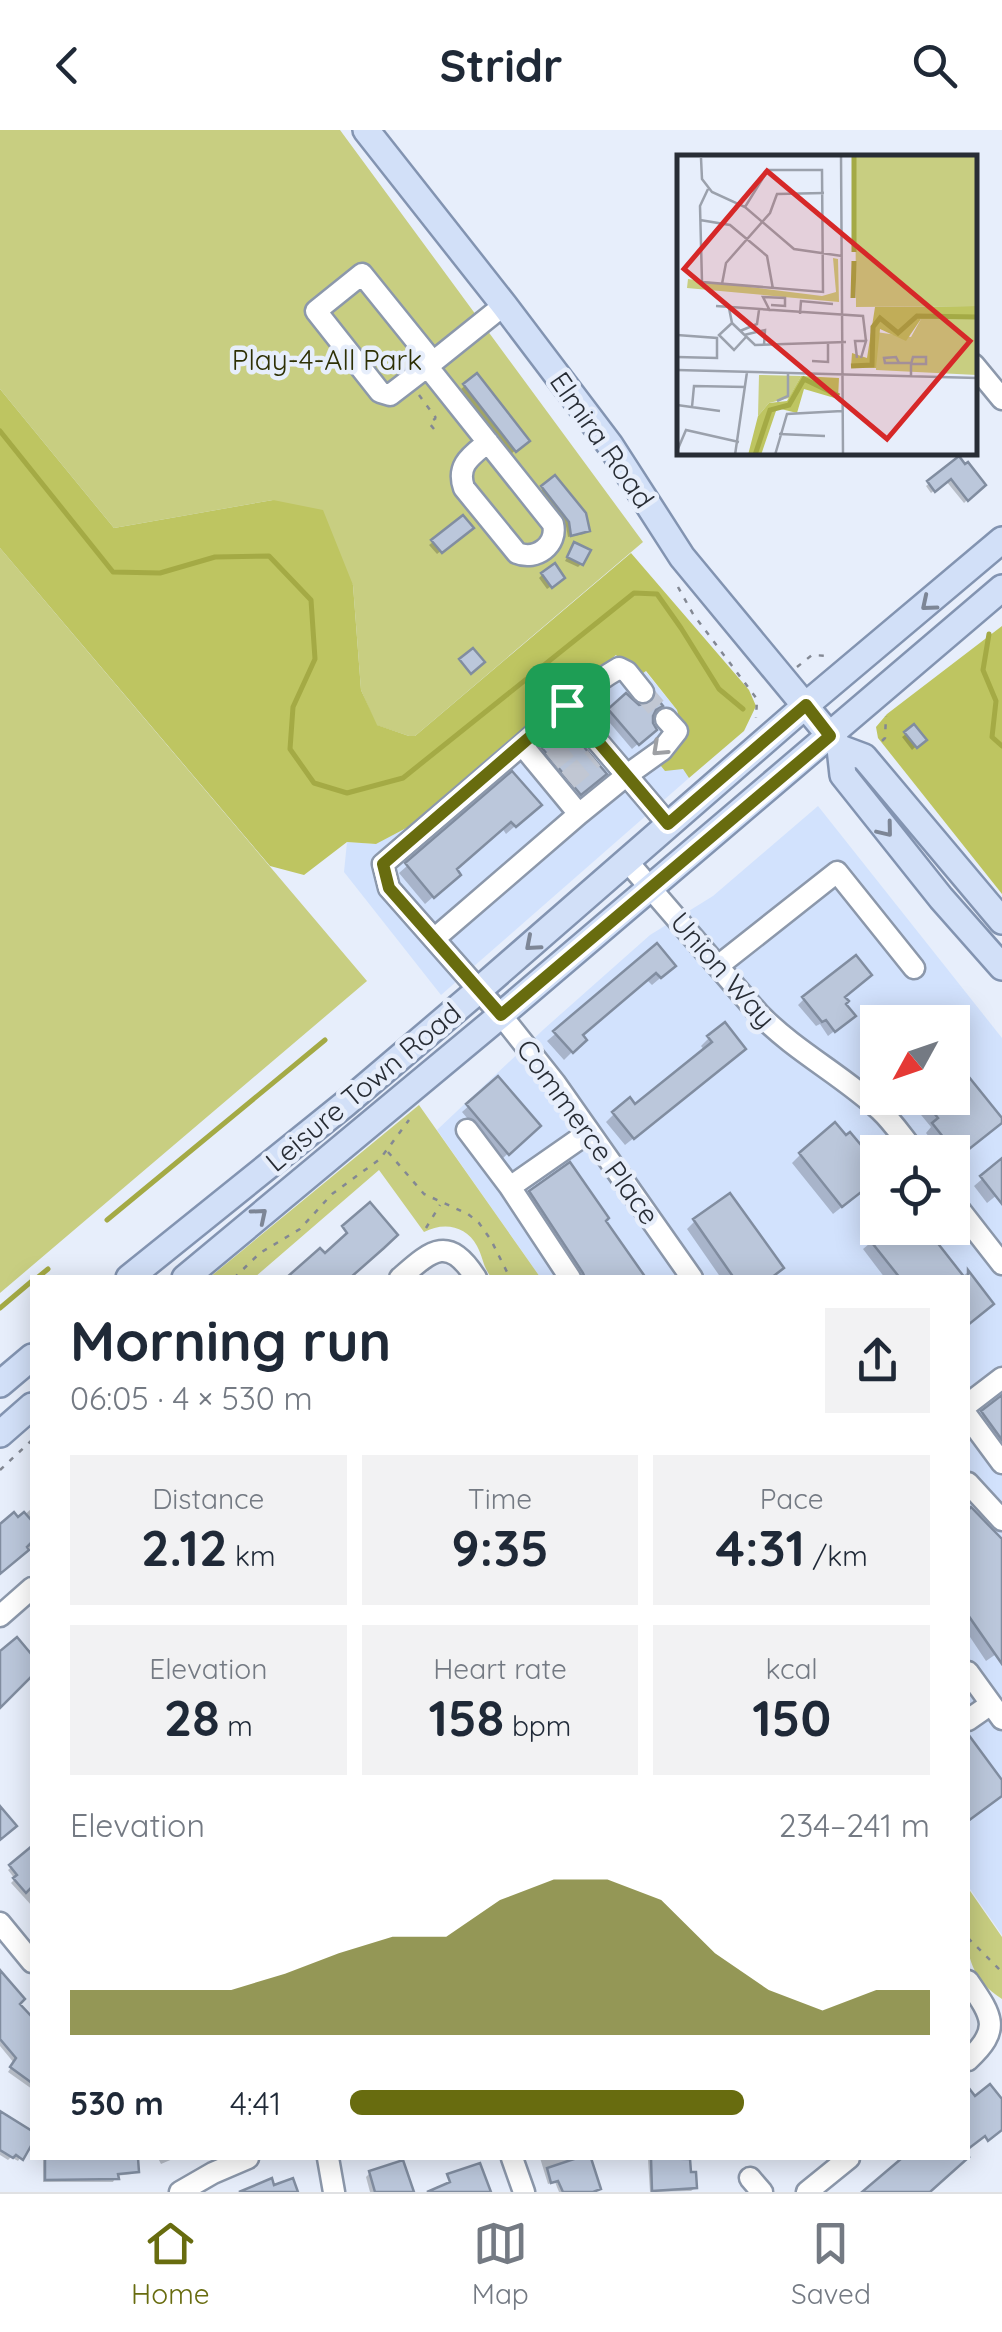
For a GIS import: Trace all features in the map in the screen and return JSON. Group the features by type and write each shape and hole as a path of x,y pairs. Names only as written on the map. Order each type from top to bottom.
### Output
{"main road":[{"name":"Elmira Road","path":"366,130 610,445 682,557 835,742 843,775 1002,967"},
{"name":"Leisure Town Road","path":"133,1275 480,990 806,705 1002,540"},
{"name":"Leisure Town Road","path":"189,1275 651,888 835,742 1002,588"},
{"name":"Elmira Road","path":"835,742 864,757 1002,920"},
{"path":"157,1275 169,1264 172,1242"},
{"path":"0,1384 30,1359"},
{"path":"0,1434 30,1404"}],"street":[{"path":"488,442 461,469 464,488 517,553 526,557 536,555 552,541 553,524 488,442 430,364 362,274 316,312 380,392 390,395 430,364 504,305"},
{"path":"977,370 1002,399"},
{"path":"578,814 563,784 522,745 567,705 619,668 643,692"},
{"path":"567,705 583,735 599,754 627,775 668,824"},
{"path":"434,939 578,814 662,750 677,731 666,719"},
{"name":"Commerce Place","path":"522,745 383,864 389,888 501,1015 590,1132 690,1275"},
{"name":"Union Way","path":"628,860 780,1035 852,1087 883,1113 901,1135"},
{"path":"718,966 838,872 914,968"},
{"path":"466,1130 510,1186 568,1275"},
{"path":"510,1186 590,1132"},
{"path":"970,1223 1002,1264"},
{"path":"403,1275 426,1255 444,1251 459,1256 474,1275"},
{"path":"970,1402 1002,1378"},
{"path":"970,1420 1002,1463"},
{"path":"970,1484 1002,1520"},
{"path":"0,1616 30,1590"},
{"path":"970,1675 996,1712 970,1719"},
{"path":"0,1923 30,1960"},
{"path":"970,1985 993,2024 987,2043 970,2058"},
{"path":"180,2192 243,2160"},
{"path":"328,2160 334,2192"},
{"path":"513,2160 524,2192"},
{"path":"807,2192 847,2160"}],"path":[{"path":"416,392 436,418"},
{"path":"434,429 429,424 442,413"},
{"path":"237,1275 260,1253 310,1220 332,1194 380,1159 410,1119"},
{"path":"386,1151 428,1198 468,1214 479,1223 508,1275"},
{"path":"426,1228 441,1204"},
{"path":"0,1470 30,1442"},
{"path":"970,1940 1002,1972"}],"shaded area":[{"path":"617,655 645,671 677,710 682,729 683,769 689,778 441,995 344,872 347,842 376,844 509,740 547,716"},
{"path":"818,806 1002,1038 1002,1935 970,1889 970,1275 539,1275 437,1130 650,935 713,896"}],"green space":[{"name":"Play-4-All Park","path":"0,130 340,130 643,542 415,736 376,725 361,690 353,585 273,500 114,528 0,389"},
{"path":"0,389 114,528 273,500 323,510 353,585 361,690 377,725 415,736 631,553 749,690 756,706 744,731 689,778 683,769 665,771 657,761 682,729 677,710 646,671 636,678 616,655 410,826 376,844 347,842 304,875 270,866 0,548"},
{"path":"0,548 367,981 0,1293"},
{"path":"1002,626 1002,894 878,738 876,727 887,714"},
{"path":"419,1105 539,1275 490,1275 467,1234 446,1226 424,1232 379,1170 257,1275 212,1275"},
{"path":"970,1891 1002,1937 1002,1999 978,1976 972,1963"}],"building":[{"path":"477,373 530,441 516,452 463,384"},
{"path":"959,456 986,485 968,501 951,479 935,492 927,481"},
{"path":"555,475 586,513 590,531 571,536 569,522 541,486"},
{"path":"463,515 474,528 442,553 431,540"},
{"path":"574,542 591,550 583,565 567,557"},
{"path":"555,563 565,578 552,588 541,573"},
{"path":"473,648 485,662 471,674 459,659"},
{"path":"626,693 639,705 651,703 656,697 663,706 653,716 657,730 639,745 608,709"},
{"path":"914,724 927,740 917,748 904,732"},
{"path":"567,727 607,774 581,795 542,748"},
{"path":"512,771 542,805 516,827 511,822 457,869 461,875 434,898 405,863"},
{"path":"657,943 676,966 661,978 656,973 583,1035 587,1040 573,1053 553,1031"},
{"path":"856,955 872,975 845,997 856,1016 835,1032 802,997"},
{"path":"725,1022 746,1049 634,1139 612,1112 630,1097 635,1104 712,1042 707,1036"},
{"path":"498,1076 541,1126 509,1155 466,1104"},
{"path":"970,1078 1002,1123 970,1148 970,1135 942,1135 932,1123 938,1118 936,1115 970,1115"},
{"path":"835,1122 860,1144 860,1193 842,1207 799,1153"},
{"path":"1002,1158 1002,1204 980,1176"},
{"path":"570,1162 644,1275 584,1275 529,1191"},
{"path":"730,1193 784,1268 775,1275 732,1275 693,1219"},
{"path":"370,1202 398,1235 353,1275 289,1275 320,1248 325,1253 347,1233 342,1226"},
{"path":"874,1245 939,1245 963,1275 898,1275"},
{"path":"968,1270 994,1304 970,1323 970,1275"},
{"path":"1002,1395 1002,1440 981,1411"},
{"path":"970,1508 1002,1539 1002,1664 970,1618"},
{"path":"14,1512 18,1517 24,1512 30,1519 29,1550 0,1574 0,1524"},
{"path":"17,1637 30,1653 30,1678 0,1708 0,1651"},
{"path":"970,1737 1002,1780 1002,1796 970,1820"},
{"path":"0,1806 17,1826 0,1840"},
{"path":"30,1848 30,1889 26,1893 13,1878 17,1875 9,1865"},
{"path":"0,1970 25,1999 20,2004 30,2015 30,2082 10,2067 16,2058 0,2039"},
{"path":"990,2084 1002,2099 1002,2130 970,2147 970,2090 975,2096"},
{"path":"0,2111 30,2130 30,2148 23,2160 0,2150"},
{"path":"45,2160 138,2160 139,2172 118,2174 119,2179 45,2180"},
{"path":"403,2160 414,2192 375,2192 369,2171"},
{"path":"571,2160 592,2160 601,2189 563,2192 558,2181 551,2183 547,2168"},
{"path":"651,2160 690,2160 697,2188 652,2191"},
{"path":"900,2160 966,2160 930,2192 862,2192"},
{"path":"480,2163 491,2192 427,2192 450,2182 447,2174"},
{"path":"272,2178 274,2185 293,2178 298,2192 239,2192"}],"waterway":[{"path":"0,431 113,572 160,573 215,557 269,556 311,600 315,659 293,707 290,749 314,783 347,793 403,778 634,593 657,594 719,689 743,709"},
{"path":"989,634 983,670 996,701 992,737 1002,746"},
{"path":"107,1220 325,1040"},
{"path":"41,1275 48,1269"},
{"path":"0,1308 30,1283"}],"tunnel":[{"path":"643,692 666,719"},
{"path":"552,761 578,740"},
{"path":"568,780 594,758"}],"route":[{"path":"567,705 668,824 806,705 830,736 501,1015 389,888 383,864 567,705"}]}
